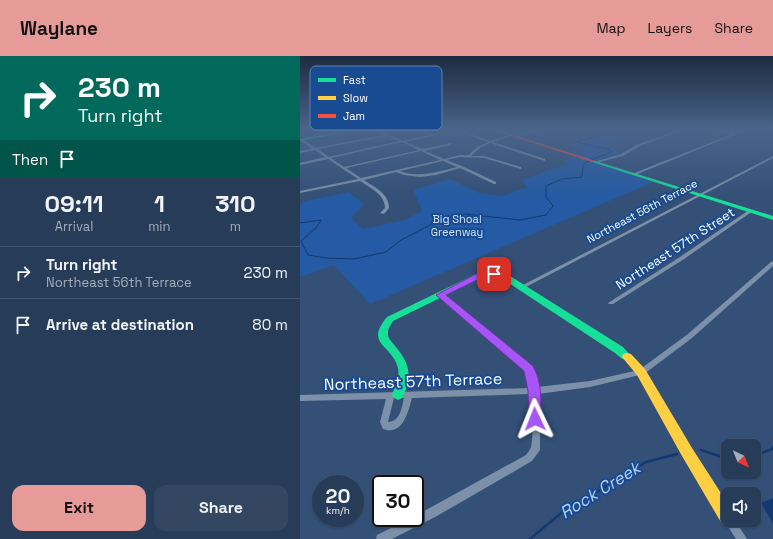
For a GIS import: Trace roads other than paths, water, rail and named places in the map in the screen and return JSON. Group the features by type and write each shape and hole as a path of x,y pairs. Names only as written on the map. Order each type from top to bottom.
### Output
{"street":[{"path":"318,152 377,190 385,198 387,205 382,213"},
{"path":"300,164 359,152"},
{"path":"343,168 415,152"},
{"path":"425,152 495,182"},
{"path":"470,155 474,152"},
{"path":"517,152 544,160"},
{"path":"563,152 773,218"},
{"path":"592,161 622,155 628,152"},
{"path":"634,174 691,152"},
{"path":"300,192 396,171 442,159 470,155 486,157 520,168"},
{"name":"Northeast 56th Terrace","path":"522,288 699,194 773,157"},
{"path":"396,171 406,175 421,175 438,173 461,167"},
{"name":"Northeast 57th Street","path":"611,303 682,258 751,211"},
{"name":"Northeast 57th Terrace","path":"300,398 534,391 590,384 641,372 690,336 773,263"},
{"path":"409,395 399,423 396,426 386,426 384,422 403,375 402,364 383,338 382,329 390,319 479,276 497,274 506,277 619,350 632,361 641,372 686,452 721,507"},
{"path":"381,539 433,512 529,458 535,452 534,391 532,375 527,366 440,295"},
{"path":"734,527 742,539"}],"waterway":[{"path":"300,223 321,220 316,228 301,241 308,255 326,258 354,259 386,252 401,240 446,217 465,214 520,220 546,215 553,206 546,197 546,186 562,179 582,177 583,165 586,162 611,152"},
{"name":"Rock Creek","path":"761,453 772,449 773,447"},
{"name":"Rock Creek","path":"701,450 721,457"},
{"name":"Rock Creek","path":"530,539 560,514 646,462 677,454"}],"park label":[{"name":"Big Shoal Greenway","path":"457,225"}]}
